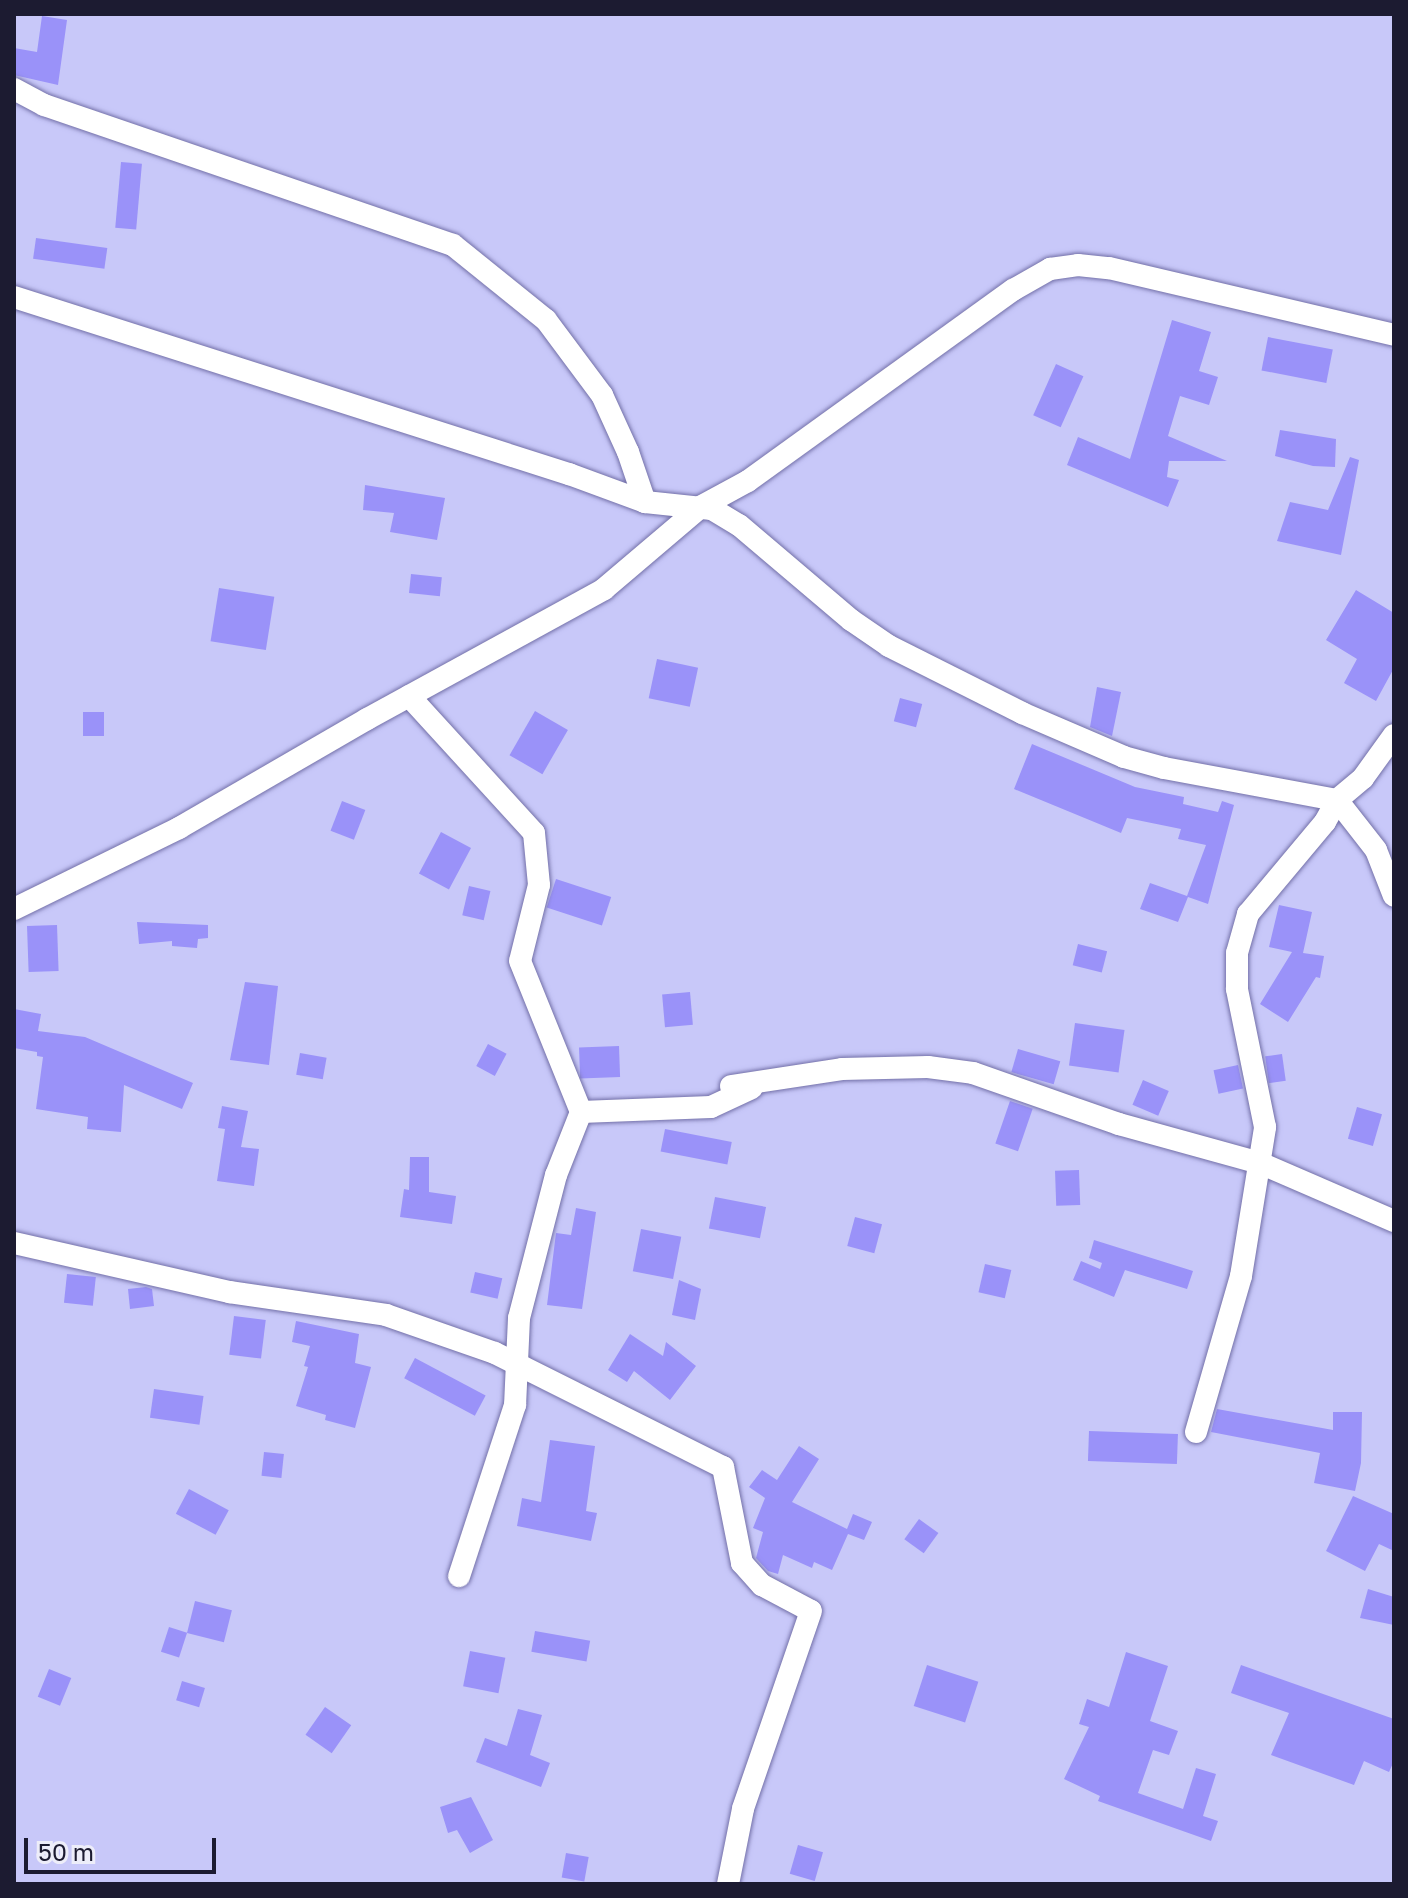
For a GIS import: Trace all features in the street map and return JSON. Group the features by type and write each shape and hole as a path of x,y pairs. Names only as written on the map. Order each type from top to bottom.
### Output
{"street":[{"path":"14,89 44,105 453,245 546,320 602,395 628,452 645,502"},
{"path":"14,909 179,828 604,589 702,506 748,481 1013,290 1050,269 1078,265 1109,268 1394,335"},
{"path":"14,297 569,474 645,502 702,506 723,514 851,620 889,646 1022,713 1124,757 1337,800 1376,850 1394,896"},
{"path":"409,696 534,833 539,885 520,961 581,1112 556,1175 523,1304 515,1405 459,1576"},
{"path":"1196,1432 1241,1276 1265,1127 1263,1104 1237,989 1237,953 1248,914 1325,822 1337,800 1363,778 1394,735"},
{"path":"731,1086 774,1078 884,1067 928,1067 973,1073 1119,1124 1260,1163 1394,1221"},
{"path":"581,1112 711,1107 774,1078"},
{"path":"14,1243 229,1292 386,1315 495,1353 723,1467 742,1563 762,1585 811,1611 743,1809 728,1884"}],"building":[{"path":"42,16 67,20 58,85 14,75 14,48 37,52"},
{"path":"121,162 142,164 136,230 115,228"},
{"path":"36,238 107,248 104,269 33,259"},
{"path":"1172,320 1211,332 1199,371 1218,377 1209,405 1180,396 1168,436 1227,461 1169,461 1167,477 1179,480 1168,507 1067,465 1078,437 1130,459"},
{"path":"1268,337 1333,350 1326,383 1262,370"},
{"path":"1056,364 1083,376 1061,427 1033,415"},
{"path":"1280,430 1336,439 1335,467 1313,466 1275,456"},
{"path":"1350,457 1359,460 1341,555 1277,541 1290,502 1328,510"},
{"path":"365,485 445,498 437,540 390,532 394,513 363,510"},
{"path":"411,574 442,577 440,596 409,593"},
{"path":"219,588 274,597 266,650 211,641"},
{"path":"1356,590 1394,613 1394,668 1376,701 1344,683 1357,659 1326,640"},
{"path":"657,659 698,668 690,707 649,698"},
{"path":"1097,687 1121,692 1112,736 1090,727"},
{"path":"900,698 922,704 916,727 894,721"},
{"path":"535,711 568,730 542,774 510,755"},
{"path":"83,712 104,712 104,736 83,736"},
{"path":"1032,744 1135,787 1184,797 1183,804 1218,812 1222,801 1234,805 1208,904 1188,897 1178,922 1140,909 1150,883 1187,896 1206,845 1178,839 1181,829 1127,818 1121,833 1014,789"},
{"path":"342,801 365,810 354,840 331,831"},
{"path":"441,832 471,848 449,889 419,873"},
{"path":"556,879 611,897 602,925 547,908"},
{"path":"469,886 490,891 484,920 462,915"},
{"path":"1279,905 1312,912 1303,953 1324,956 1320,978 1316,977 1288,1022 1260,1004 1292,952 1269,947"},
{"path":"137,922 208,925 208,938 198,939 197,948 172,946 172,941 139,944"},
{"path":"57,925 59,971 29,972 27,926"},
{"path":"1078,944 1107,951 1102,973 1073,965"},
{"path":"245,982 278,986 269,1065 230,1060"},
{"path":"690,992 693,1025 665,1027 662,994"},
{"path":"14,1009 41,1014 38,1031 85,1037 193,1083 182,1109 124,1085 121,1132 87,1129 88,1117 36,1109 43,1057 37,1056 37,1052 14,1048"},
{"path":"1075,1023 1125,1030 1119,1073 1069,1066"},
{"path":"488,1044 507,1054 495,1076 476,1066"},
{"path":"619,1046 620,1077 580,1078 579,1047"},
{"path":"1018,1049 1060,1061 1054,1084 1011,1072"},
{"path":"300,1053 327,1058 323,1079 296,1075"},
{"path":"1282,1054 1286,1081 1269,1083 1265,1056"},
{"path":"1238,1065 1243,1088 1219,1094 1214,1070"},
{"path":"1143,1080 1169,1091 1158,1116 1132,1105"},
{"path":"1010,1101 1033,1109 1018,1151 995,1144"},
{"path":"222,1106 248,1111 241,1147 259,1149 254,1186 217,1181 225,1129 218,1128"},
{"path":"1357,1107 1382,1114 1373,1146 1348,1139"},
{"path":"665,1129 732,1142 727,1165 661,1152"},
{"path":"410,1157 429,1157 429,1192 456,1196 452,1224 400,1217 404,1189 409,1190"},
{"path":"1079,1170 1080,1205 1056,1206 1055,1171"},
{"path":"715,1197 766,1207 760,1238 709,1228"},
{"path":"576,1208 596,1212 582,1309 547,1305 556,1233 571,1235"},
{"path":"855,1217 882,1224 874,1253 847,1246"},
{"path":"641,1229 681,1237 673,1279 633,1271"},
{"path":"1094,1240 1193,1271 1187,1289 1125,1270 1114,1297 1073,1280 1081,1261 1100,1269 1102,1263 1089,1258"},
{"path":"985,1264 1011,1270 1005,1298 978,1292"},
{"path":"475,1272 502,1278 498,1299 470,1292"},
{"path":"67,1274 96,1277 93,1306 64,1303"},
{"path":"679,1280 701,1289 695,1320 672,1315"},
{"path":"128,1289 152,1289 154,1306 130,1309"},
{"path":"234,1316 266,1320 261,1359 229,1355"},
{"path":"296,1321 359,1334 355,1363 371,1367 355,1428 325,1420 326,1415 296,1406 308,1367 304,1366 310,1346 292,1342"},
{"path":"630,1334 663,1356 666,1342 696,1366 670,1400 634,1371 627,1382 608,1370"},
{"path":"415,1358 486,1396 475,1416 404,1378"},
{"path":"154,1389 204,1396 199,1425 150,1418"},
{"path":"1217,1409 1333,1430 1333,1412 1362,1412 1361,1463 1355,1491 1314,1483 1320,1453 1211,1432"},
{"path":"1089,1431 1178,1434 1177,1464 1088,1461"},
{"path":"550,1440 595,1446 586,1511 597,1513 591,1541 517,1526 522,1498 541,1502"},
{"path":"799,1446 819,1459 792,1502 847,1529 853,1514 872,1522 864,1540 848,1534 832,1570 814,1562 812,1568 783,1555 778,1574 768,1571 756,1558 763,1532 753,1528 765,1498 749,1487 762,1470 777,1480"},
{"path":"264,1452 284,1454 281,1478 261,1476"},
{"path":"189,1489 229,1510 216,1535 176,1514"},
{"path":"1353,1496 1394,1514 1394,1551 1379,1544 1365,1571 1326,1551"},
{"path":"919,1519 938,1533 924,1553 904,1539"},
{"path":"1368,1589 1394,1597 1394,1625 1360,1618"},
{"path":"195,1601 232,1610 224,1642 187,1633"},
{"path":"169,1627 187,1633 179,1658 161,1652"},
{"path":"535,1631 590,1641 587,1661 531,1652"},
{"path":"470,1651 505,1658 498,1693 463,1686"},
{"path":"1126,1652 1168,1666 1150,1721 1178,1731 1169,1755 1153,1750 1138,1793 1183,1809 1196,1768 1216,1774 1203,1816 1218,1821 1211,1841 1098,1801 1100,1796 1064,1779 1089,1727 1079,1724 1087,1699 1109,1707"},
{"path":"927,1665 978,1682 965,1723 914,1706"},
{"path":"1241,1665 1394,1719 1394,1761 1389,1772 1364,1761 1354,1785 1271,1755 1289,1713 1231,1693"},
{"path":"49,1669 71,1678 60,1706 38,1697"},
{"path":"182,1681 205,1688 199,1707 176,1700"},
{"path":"325,1707 351,1725 332,1753 305,1735"},
{"path":"518,1709 542,1715 530,1755 550,1763 541,1787 476,1762 485,1738 507,1746"},
{"path":"471,1797 493,1840 470,1853 457,1830 448,1833 440,1807"},
{"path":"798,1845 823,1852 815,1881 790,1874"},
{"path":"566,1853 589,1857 584,1882 562,1878"}]}
